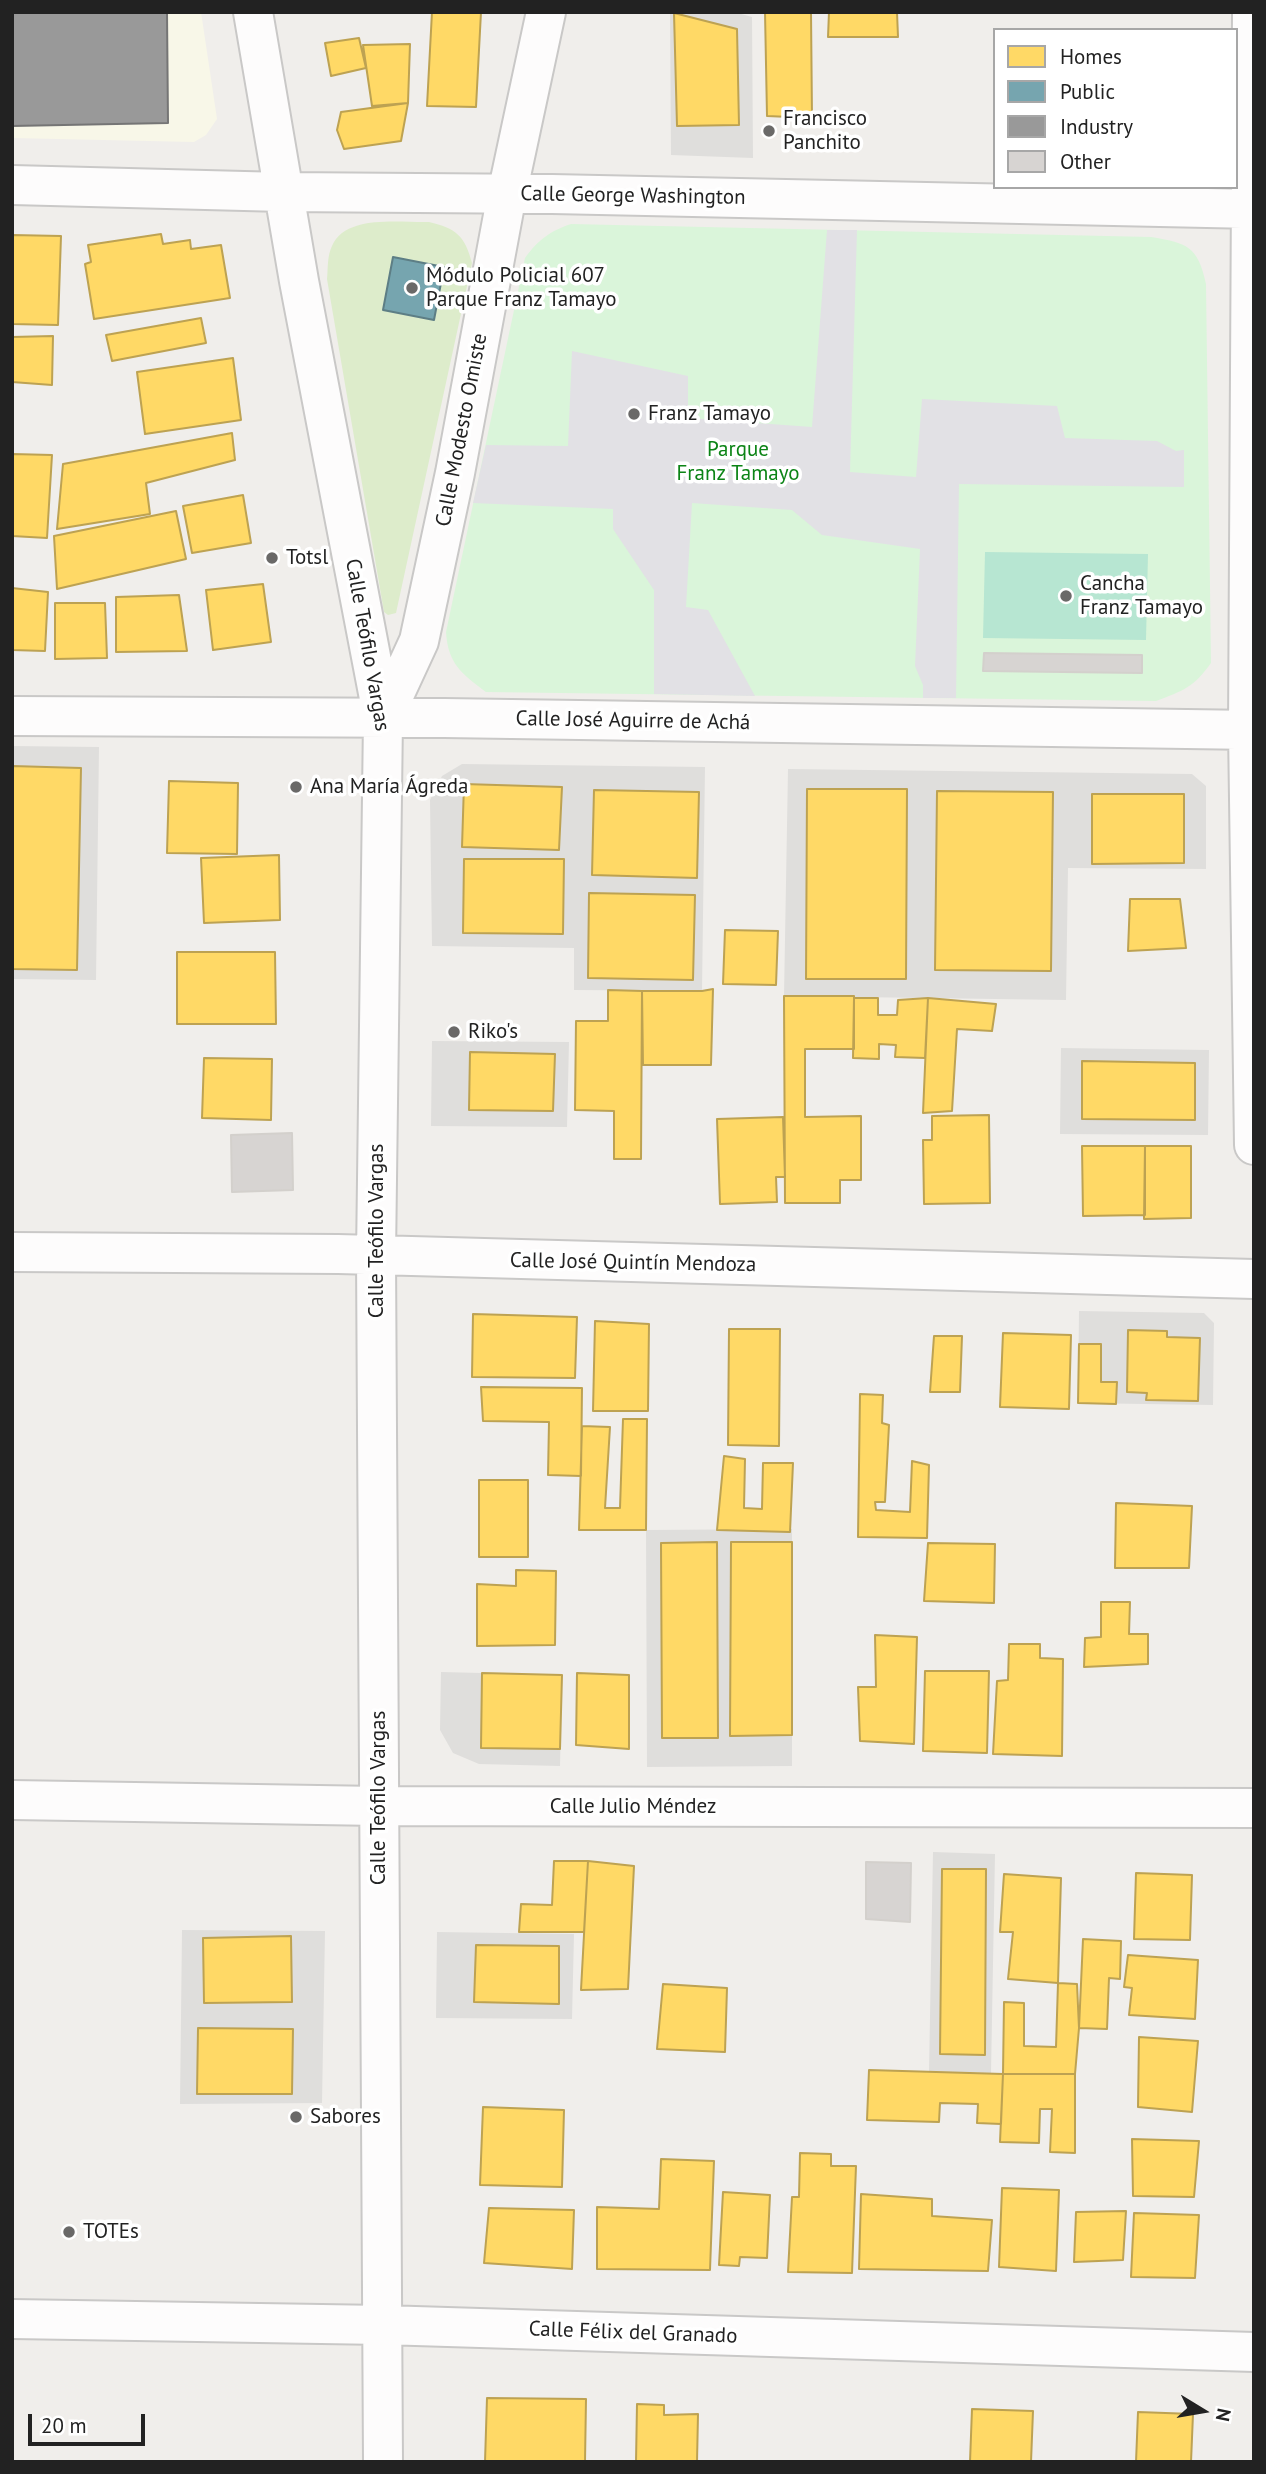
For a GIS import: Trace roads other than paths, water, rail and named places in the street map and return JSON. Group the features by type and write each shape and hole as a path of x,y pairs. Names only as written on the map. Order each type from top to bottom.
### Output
{"street":[{"name":"Calle Teófilo Vargas","path":"253,12 283,192 383,719 376,1256 383,2462"},
{"name":"Calle Modesto Omiste","path":"383,719 419,640 455,473 507,194 546,12"},
{"path":"1252,12 1251,730 1254,1146"},
{"name":"Calle George Washington","path":"12,185 1252,209"},
{"name":"Calle José Aguirre de Achá","path":"12,716 1251,730"},
{"name":"Calle José Quintín Mendoza","path":"12,1252 376,1256 1254,1279"},
{"name":"Calle Julio Méndez","path":"12,1800 379,1806 1254,1808"},
{"name":"Calle Félix del Granado","path":"12,2319 383,2325 1254,2352"}],"place":[{"name":"Francisco Panchito","path":"769,131"},
{"name":"Módulo Policial 607 Parque Franz Tamayo","path":"412,288"},
{"name":"Franz Tamayo","path":"634,414"},
{"name":"Totsl","path":"272,558"},
{"name":"Cancha Franz Tamayo","path":"1066,596"},
{"name":"Ana María Ágreda","path":"296,787"},
{"name":"Riko's","path":"454,1032"},
{"name":"Sabores","path":"296,2117"},
{"name":"TOTEs","path":"69,2232"}],"park label":[{"name":"Parque Franz Tamayo","path":"738,462"}]}
